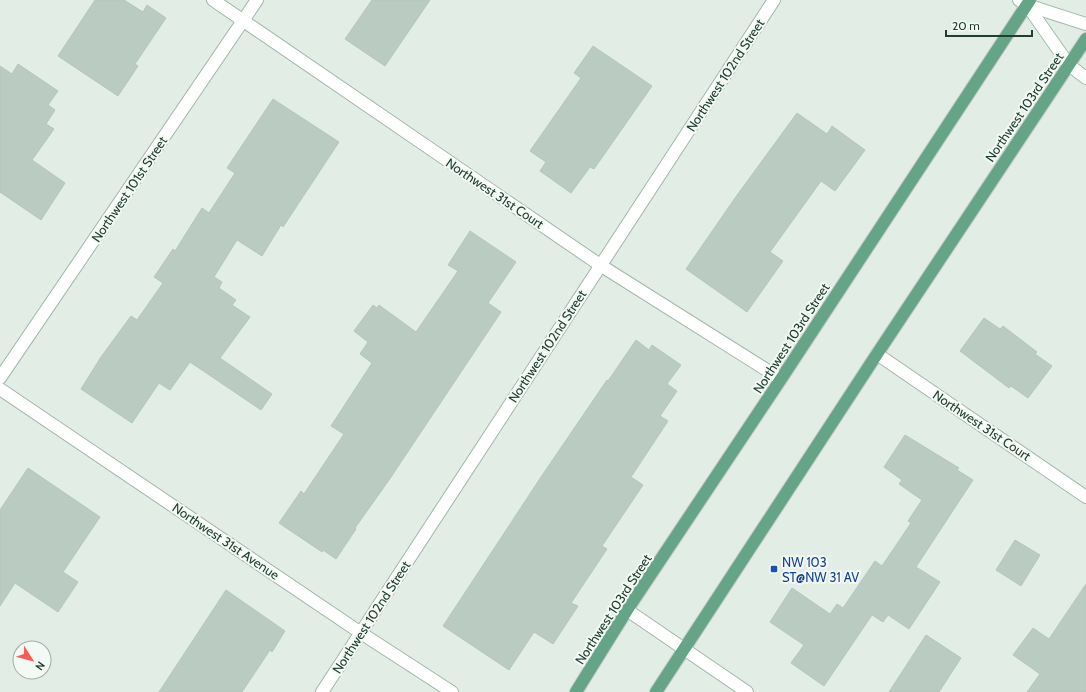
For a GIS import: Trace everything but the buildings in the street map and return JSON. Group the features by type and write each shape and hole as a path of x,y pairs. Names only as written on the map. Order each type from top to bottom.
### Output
{"main road":[{"name":"Northwest 103rd Street","path":"576,692 627,610 782,379 1025,2"},
{"name":"Northwest 103rd Street","path":"656,692 877,354 1086,39"}],"street":[{"name":"Northwest 31st Court","path":"213,0 600,265 782,379"},
{"name":"Northwest 101st Street","path":"0,378 257,0"},
{"name":"Northwest 102nd Street","path":"322,692 774,0"},
{"path":"1025,2 1086,24"},
{"path":"1025,2 1068,65 1086,78"},
{"name":"Northwest 31st Court","path":"877,354 1086,497"},
{"name":"Northwest 31st Avenue","path":"0,389 361,633 452,692"},
{"path":"627,610 747,692"}],"place":[{"name":"NW 103 ST@NW 31 AV","path":"774,569"}]}
